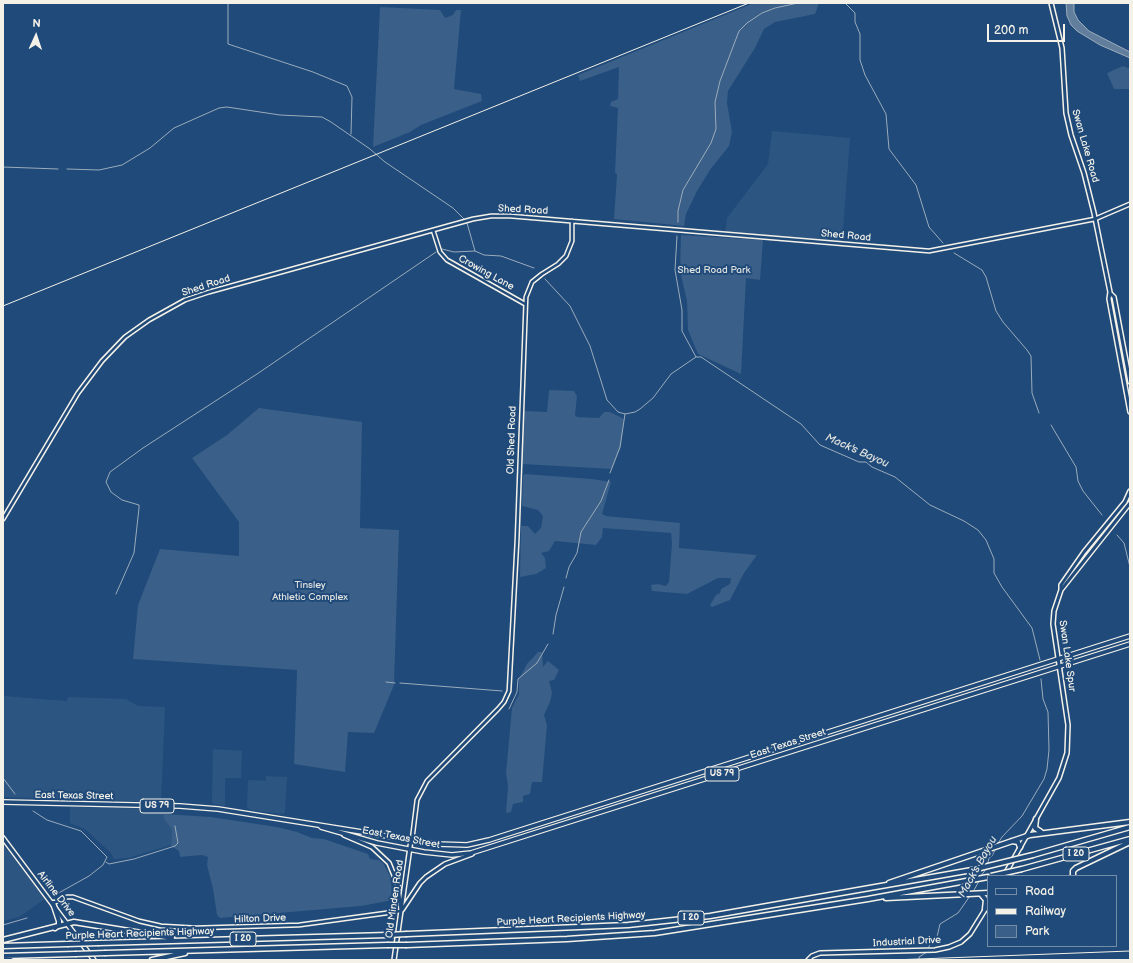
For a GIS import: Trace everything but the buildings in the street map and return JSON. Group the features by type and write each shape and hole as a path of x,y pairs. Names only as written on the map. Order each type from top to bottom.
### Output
{"highway":[{"path":"1036,819 1036,830 1045,832"},
{"path":"873,888 1026,836 1045,832 1130,822"},
{"name":"Purple Heart Recipients Highway","path":"3,946 388,935 628,925 710,916 972,870 1033,855 1130,827"},
{"name":"I 20","path":"995,875 1130,839"},
{"path":"1011,841 1018,842 1020,847"},
{"path":"1074,875 1073,872 1076,868 1130,842"},
{"name":"Purple Heart Recipients Highway","path":"3,956 407,945 567,939 655,933 868,899 987,877"},
{"path":"868,899 987,893"},
{"path":"980,894 986,900 987,909"},
{"path":"50,930 58,926 59,921 52,903"},
{"path":"3,940 50,930 74,922 162,937 195,940"},
{"path":"152,960 180,954 218,950"},
{"path":"3,959 11,960"}],"main road":[{"name":"Swan Lake Road","path":"1051,3 1062,53 1068,122 1084,173 1095,219 1110,292 1109,298 1130,412"},
{"name":"Swan Lake Road","path":"1110,292 1114,297 1130,382"},
{"name":"Swan Lake Spur","path":"1036,819 1063,768 1068,748 1068,725 1060,666 1054,638 1053,618 1061,585 1072,568 1125,502 1130,491"},
{"name":"Swan Lake Spur","path":"1061,590 1129,504"},
{"name":"East Texas Street","path":"3,802 196,807 245,812 310,824 461,846 489,840 1130,636"},
{"name":"East Texas Street","path":"310,824 377,843 410,849 452,855 486,850 1130,644"},
{"path":"1005,875 1036,819"},
{"path":"325,828 365,843 385,858 392,868 397,880 401,911"},
{"name":"Airline Drive","path":"3,838 69,924 94,960"},
{"name":"Old Minden Road","path":"394,960 412,840"},
{"path":"401,911 420,882 436,869 455,859 486,850"},
{"name":"Industrial Drive","path":"808,960 812,956 820,953 935,950 949,947 961,942 970,934 987,909"}],"street":[{"name":"Shed Road","path":"3,519 89,378 116,346 149,320 185,300 209,292 433,230 491,216 572,221 929,251 1095,219 1130,204"},
{"name":"Old Shed Road","path":"412,840 415,808 423,787 430,777 504,702 510,680 526,294 532,282 558,264 566,256 572,241 572,221"},
{"name":"Crowing Lane","path":"433,230 440,252 447,260 525,304"},
{"name":"Hilton Drive","path":"52,903 67,897 73,897 139,921 161,926 196,928 299,925 401,911"}],"shaded area":[{"path":"1066,3 1074,3 1074,12 1078,20 1089,31 1130,52 1130,58 1100,45 1077,31 1071,25 1067,16"},
{"path":"772,131 850,138 842,244 725,234 727,218 768,164"},
{"path":"3,696 67,701 68,697 126,699 138,706 165,707 161,802 3,797"},
{"path":"213,749 242,751 241,778 225,778 225,806 214,804 212,802"},
{"path":"266,776 287,777 285,812 283,814 250,810 247,807 248,780 266,781"},
{"path":"70,807 164,809 164,819 172,830 171,845 128,858 114,859 111,853 85,829 70,823"},
{"path":"3,844 45,899 19,917 3,921"}],"green space":[{"path":"754,3 819,3 815,14 775,22 764,29 755,48 728,91 727,103 732,132 729,146 710,170 697,191 686,214 684,226 614,219 617,175 615,172 618,108 610,106 611,102 618,99 619,67 580,81 578,75"},
{"path":"380,7 440,10 445,18 453,15 456,10 461,10 454,89 481,94 482,101 421,125 410,132 373,147"},
{"path":"1123,66 1130,69 1130,89 1114,89 1107,73"},
{"name":"Shed Road Park","path":"681,235 763,240 760,280 746,278 741,374 698,354 688,330 687,301 680,271"},
{"path":"549,390 574,391 577,396 575,415 577,417 599,418 604,412 610,412 624,419 621,447 612,469 522,464 524,411 547,412"},
{"name":"Tinsley Athletic Complex","path":"259,408 362,422 360,528 399,530 394,685 374,733 348,732 345,772 294,764 297,670 133,659 138,605 160,549 239,556 239,522 192,458 227,435"},
{"path":"525,474 592,479 611,482 602,514 606,516 680,523 679,548 757,555 744,573 730,600 712,607 710,605 716,595 720,593 721,589 730,584 731,578 718,578 687,594 652,591 651,585 658,584 666,586 669,582 672,543 671,533 603,528 602,537 596,545 555,541 549,551 541,553 545,558 546,568 536,574 520,577 521,526 528,526 535,534 541,528 543,516 538,510 522,506 523,476"},
{"path":"538,652 542,652 543,667 548,661 559,670 554,680 549,681 552,693 544,715 547,725 542,782 532,782 530,794 523,796 523,802 513,804 511,812 506,813 508,786 506,773 512,708 519,694 519,679 527,664"},
{"path":"164,814 211,817 277,827 297,832 312,838 324,839 368,854 370,859 378,860 383,863 390,876 393,900 361,906 220,918 217,915 207,865 208,857 202,855 180,857 179,851 171,846 172,830 164,819"}],"waterway":[{"path":"228,3 228,44 313,72 347,86 352,97 351,134"},
{"name":"Mack's Bayou","path":"678,222 678,211 683,190 711,143 716,129 715,102 720,81 739,31 747,23 762,13 775,8 798,3"},
{"name":"Mack's Bayou","path":"845,3 855,13 855,22 860,34 860,60 865,75 886,114 889,149 916,185 929,227 943,243"},
{"path":"67,169 99,170 122,165 150,148 174,128 219,108 227,107 280,115 322,117 453,208 464,219"},
{"path":"3,167 58,169"},
{"path":"467,223 475,251"},
{"name":"Mack's Bayou","path":"677,236 675,270 682,310 682,331 696,357 701,357 801,424 820,445 859,462 866,462 872,467 895,477 930,505 964,521 978,530 986,540 994,559 994,573 1002,587 1032,628 1040,660"},
{"path":"442,249 454,252 475,251 484,255 501,256 534,268"},
{"path":"116,594 134,553 139,505 122,500 111,492 106,482 110,472 143,448 257,374 436,252"},
{"name":"Mack's Bayou","path":"954,253 982,270 986,277 996,311 1003,322 1031,356 1032,393 1039,413"},
{"path":"545,279 570,306 590,346 607,400 618,412 625,414 635,412 640,409 653,398 671,374 696,357"},
{"path":"610,473 620,447 625,414"},
{"name":"Mack's Bayou","path":"1051,425 1076,467 1078,481 1083,491 1102,515"},
{"path":"566,578 569,567 577,553 581,532 601,501 609,480"},
{"name":"Mack's Bayou","path":"1117,535 1124,543 1130,567"},
{"path":"553,634 556,615 564,587"},
{"path":"509,709 517,692 518,679 537,663 548,644"},
{"name":"Mack's Bayou","path":"997,845 1002,837 1022,816 1044,779 1047,769 1049,750 1048,712 1043,699 1041,679"},
{"path":"386,682 395,683"},
{"path":"400,683 502,691"},
{"path":"3,778 15,794"},
{"path":"33,811 47,820 81,831 107,857 103,865 89,876 55,895"},
{"path":"106,862 109,864 134,859 175,846 178,843 175,826"},
{"name":"Mack's Bayou","path":"987,866 989,858 992,856 996,848"},
{"name":"Mack's Bayou","path":"981,876 986,869"},
{"name":"Mack's Bayou","path":"973,892 979,881"},
{"name":"Mack's Bayou","path":"928,949 931,942 937,937 940,924 958,913 970,896"},
{"path":"3,925 27,918"},
{"name":"Mack's Bayou","path":"919,960 919,957 927,952"}],"railway":[{"path":"3,306 749,3"},
{"path":"892,960 1130,951"}]}
